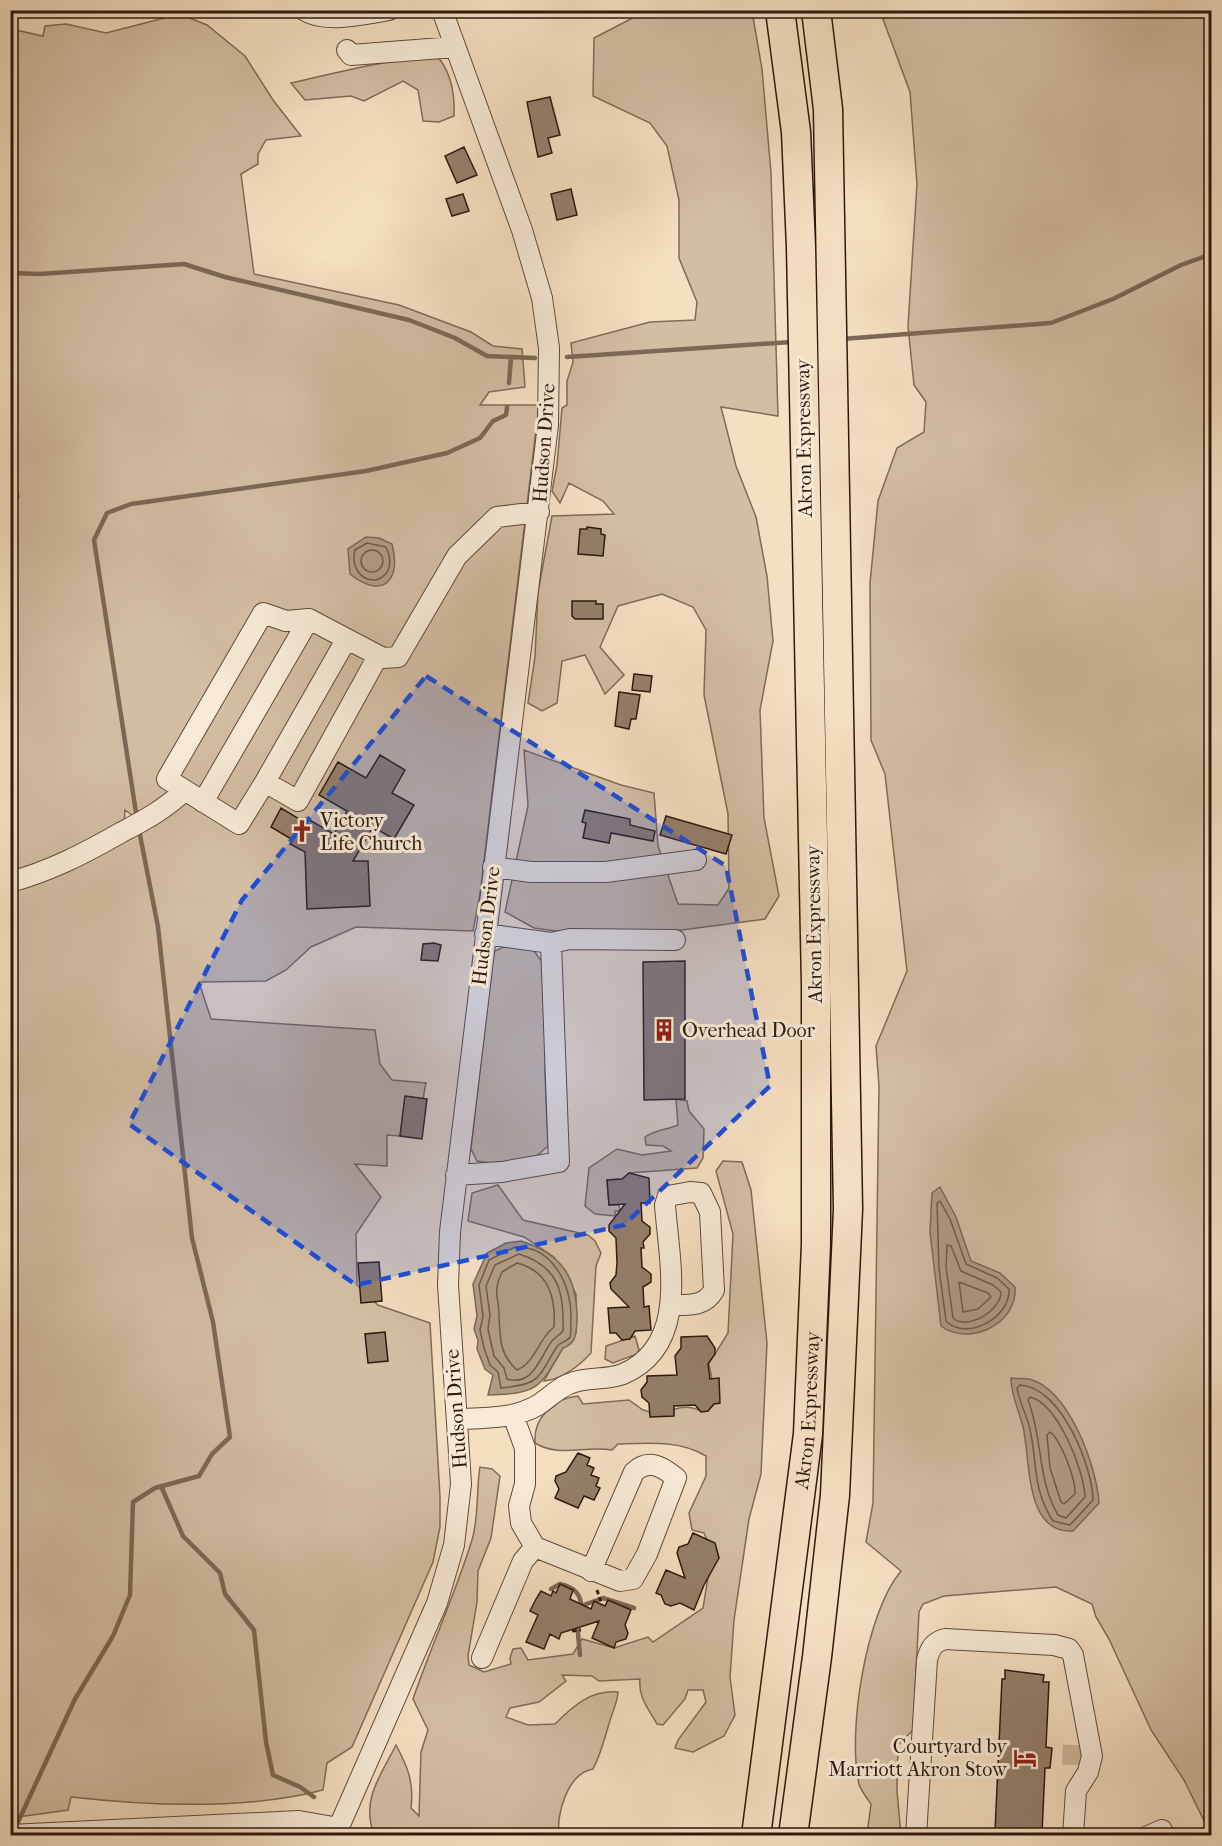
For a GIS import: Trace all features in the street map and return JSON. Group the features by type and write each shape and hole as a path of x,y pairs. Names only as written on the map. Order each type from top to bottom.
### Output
{"highway":[{"name":"Akron Expressway","path":"756,1836 808,1434 816,1244 816,986 801,247 796,132 780,10"},
{"name":"Akron Expressway","path":"793,1836 817,1657 835,1495 848,1209 832,250 828,109 816,10"}],"street":[{"path":"304,10 312,15 352,17 389,10"},
{"name":"Hudson Drive","path":"337,1832 448,1573 459,1514 461,1455 448,1285 456,1175 548,425 546,318 525,239 442,10"},
{"path":"347,50 351,55 455,47"},
{"path":"346,640 239,824 167,779 263,613 286,621 309,619 378,656 398,657 457,556 496,517 539,512"},
{"path":"203,802 309,619"},
{"path":"265,782 298,801 378,656"},
{"path":"10,882 40,874 86,853 166,808 184,791"},
{"path":"493,867 531,872 606,872 696,860"},
{"path":"485,934 550,943 570,939 675,940"},
{"path":"456,1175 502,1172 559,1162 550,943"},
{"path":"458,1419 513,1415 538,1405 568,1384 589,1378 623,1374 643,1362 657,1348 669,1323 665,1205 668,1196 690,1192 701,1193 710,1212 714,1290 709,1298 700,1303 670,1305"},
{"path":"513,1415 525,1448 525,1484 519,1506 521,1523 535,1547 591,1570 620,1581 633,1579 647,1554 676,1478 651,1464 644,1465 634,1472 591,1570"},
{"path":"482,1658 523,1561 535,1547"},
{"path":"916,1836 927,1660 930,1649 937,1641 945,1639 1054,1645 1069,1650 1076,1664 1079,1735 1092,1756 1088,1772 1076,1773 1073,1836"},
{"path":"10,1835 299,1821 337,1832"}],"path":[{"path":"598,1596 602,1605"},
{"path":"572,1631 581,1630"}],"highlighted area":[{"path":"426,676 726,866 770,1086 624,1225 356,1285 129,1124 242,900"}],"shaded area":[{"path":"646,11 752,11 762,69 771,173 778,416 721,407 736,466 756,517 767,576 773,641 760,710 764,818 779,896 765,919 613,939 534,928 505,912 528,806 524,750 621,785 654,793 658,846 678,904 718,905 729,888 728,814 704,695 706,630 693,607 662,594 618,606 600,647 624,675 605,694 585,655 562,661 557,703 542,711 528,703 535,657 538,592 552,516 614,514 603,501 569,483 560,503 552,491 557,465 562,408 567,405 567,381 573,362 571,343 650,322 695,320 697,302 679,258 679,200 667,146 650,123 593,96 594,38"},
{"path":"880,11 1211,11 1211,1835 1184,1780 1151,1730 1109,1639 1096,1617 1092,1604 1056,1587 944,1596 923,1604 919,1612 913,1730 898,1745 897,1791 901,1835 867,1835 871,1804 860,1787 856,1762 858,1705 862,1673 878,1614 901,1571 866,1542 873,1503 879,1086 876,1046 907,971 885,774 871,740 870,583 878,501 897,448 924,432 926,402 914,385 908,326 917,184 910,92"},
{"path":"180,14 207,25 245,56 273,100 301,136 266,140 258,154 258,164 241,174 254,274 399,305 471,332 493,346 522,349 525,387 489,392 480,405 539,405 480,894 473,931 356,927 311,947 286,970 266,981 199,982 211,1019 375,1030 380,1064 392,1080 426,1083 423,1099 405,1097 400,1136 387,1135 387,1166 355,1164 381,1197 356,1234 357,1285 378,1305 430,1323 440,1497 440,1527 433,1562 352,1747 327,1763 323,1790 262,1801 198,1804 133,1803 71,1797 68,1810 11,1818 10,502 19,497 15,484 11,484 11,29 43,36 45,26 66,24 106,33","holes":["125,810 147,826 157,825 131,833 123,839"]},
{"path":"438,57 449,77 454,108 454,116 439,122 423,121 418,90 403,81 364,101 351,96 305,100 291,83 382,63"},
{"path":"510,944 531,947 543,963 547,982 545,1074 548,1146 532,1160 491,1163 477,1161 471,1149 493,958 495,951"},
{"path":"676,1099 687,1101 689,1111 704,1129 703,1158 697,1168 629,1173 624,1179 607,1180 609,1205 619,1205 620,1211 615,1211 615,1216 595,1214 585,1206 589,1168 617,1149 642,1155 671,1151 663,1146 646,1145 645,1137 678,1125"},
{"path":"723,1161 742,1162 751,1190 767,1343 761,1474 749,1519 734,1620 730,1677 735,1715 724,1736 693,1752 675,1748 678,1740 706,1702 703,1690 688,1690 685,1699 663,1725 657,1724 644,1702 640,1679 599,1681 592,1676 562,1675 566,1681 539,1702 510,1708 506,1717 528,1725 555,1724 591,1696 618,1692 616,1705 593,1769 577,1778 565,1796 560,1816 559,1835 374,1835 370,1810 371,1799 374,1788 396,1745 409,1775 412,1791 411,1808 419,1816 421,1752 428,1730 413,1699 472,1540 476,1522 480,1467 492,1469 500,1476 491,1538 478,1571 477,1602 468,1656 469,1665 484,1672 511,1664 513,1649 521,1648 528,1660 573,1654 582,1639 614,1648 648,1637 653,1642 703,1608 712,1552 704,1533 692,1530 689,1513 706,1476 706,1456 686,1447 652,1443 618,1444 612,1450 554,1450 535,1443 535,1434 541,1418 553,1405 578,1396 583,1404 629,1400 643,1410 662,1415 682,1407 701,1411 719,1379 712,1379 708,1360 715,1354 728,1333 733,1234 716,1171"},
{"path":"498,1185 523,1220 588,1235 595,1241 601,1253 596,1266 591,1353 570,1371 551,1380 544,1381 563,1348 576,1333 576,1294 554,1257 524,1237 468,1221 472,1193"},
{"path":"635,1336 639,1350 637,1354 613,1363 605,1359 606,1346"}],"water":[{"path":"366,537 379,538 392,544 394,568 392,577 380,586 361,582 350,574 348,549"},
{"path":"940,1187 956,1217 971,1261 1000,1273 1015,1287 1014,1300 1009,1312 990,1328 978,1333 952,1332 941,1326 930,1232 932,1193"},
{"path":"521,1241 548,1253 565,1270 575,1293 576,1335 573,1341 563,1348 542,1381 535,1386 518,1393 488,1395 493,1375 485,1369 477,1349 478,1340 474,1329 477,1316 473,1284 487,1253 506,1243"},
{"path":"1011,1378 1029,1379 1043,1386 1057,1398 1068,1413 1087,1451 1099,1503 1073,1531 1057,1529 1046,1521 1038,1508 1029,1475 1023,1427"}],"building":[{"path":"550,97 560,135 548,138 552,153 538,157 527,102"},
{"path":"464,147 477,175 457,183 445,156"},
{"path":"571,189 577,215 557,220 551,194"},
{"path":"463,194 469,211 452,216 446,199"},
{"path":"587,527 601,529 601,534 605,535 603,556 578,554 580,529 587,529"},
{"path":"572,601 596,601 596,604 603,604 603,619 575,619 572,616"},
{"path":"634,674 652,676 650,692 632,690"},
{"path":"619,692 640,695 636,719 631,719 629,729 615,726"},
{"name":"Victory Life Church","path":"380,755 405,770 392,793 414,805 394,839 373,827 353,861 368,861 370,906 307,909 305,852 290,844 293,840 271,827 281,808 304,822 306,818 334,834 347,811 319,795 338,762 366,778"},
{"path":"585,810 630,819 630,825 655,831 653,841 611,833 609,843 583,838 586,823 582,822"},
{"path":"666,816 732,835 726,854 660,835"},
{"path":"423,944 441,945 438,961 421,960"},
{"name":"Overhead Door","path":"685,961 685,1099 644,1100 643,962"},
{"path":"405,1096 427,1099 422,1139 400,1136"},
{"path":"629,1173 649,1178 650,1203 641,1203 642,1221 650,1227 650,1234 643,1242 644,1248 641,1248 642,1267 651,1274 651,1282 643,1287 644,1307 649,1306 651,1330 635,1331 630,1339 622,1340 616,1333 610,1333 608,1308 629,1307 611,1289 610,1283 616,1275 617,1263 616,1238 609,1231 609,1225 625,1204 609,1205 607,1180 622,1179"},
{"path":"379,1262 382,1301 361,1303 358,1263"},
{"path":"385,1332 388,1361 368,1363 365,1334"},
{"path":"707,1336 715,1348 715,1354 708,1364 710,1379 719,1378 720,1403 714,1404 708,1411 701,1412 695,1405 674,1406 674,1416 650,1417 649,1403 642,1397 641,1390 647,1382 647,1376 677,1375 675,1356 681,1348 681,1337"},
{"path":"578,1453 590,1458 587,1465 594,1468 591,1475 599,1478 596,1486 600,1488 594,1500 584,1496 578,1508 555,1498 559,1489 555,1481 556,1476 566,1472"},
{"path":"693,1533 715,1543 719,1558 704,1585 694,1610 680,1603 671,1606 665,1604 661,1595 656,1593 666,1570 685,1578 677,1553 679,1547 688,1544"},
{"path":"560,1584 573,1590 570,1599 591,1609 594,1601 605,1606 608,1600 631,1610 625,1625 628,1633 626,1639 616,1642 614,1648 592,1638 599,1621 561,1633 559,1639 550,1634 544,1649 526,1642 538,1615 530,1611 536,1599 541,1591 551,1596 553,1591 556,1593"},
{"name":"Courtyard by Marriott Akron Stow","path":"1005,1670 1044,1675 1043,1682 1049,1682 1046,1747 1052,1748 1050,1768 1045,1768 1042,1833 1034,1833 1034,1836 998,1836 999,1831 995,1831 1002,1679 1005,1679"}],"waterway":[{"path":"842,339 1051,323 1113,299 1181,265 1212,254"},
{"path":"10,273 40,274 184,264 225,277 409,320 455,338 487,356 535,358"},
{"path":"567,357 792,342"},
{"path":"509,383 511,357"},
{"path":"137,819 94,540 107,513 131,504 366,471 447,453 480,438 493,421 506,415 507,407"},
{"path":"18,1822 75,1699 113,1636 130,1595 133,1502 155,1488 199,1476 212,1454 230,1437 213,1322 192,1238 158,927 139,830"},
{"path":"161,1486 183,1536 220,1573 225,1594 254,1630 266,1742 273,1775 300,1787 314,1797"},
{"path":"551,1589 560,1584 573,1589 580,1599 581,1609"},
{"path":"581,1606 603,1598 634,1608"},
{"path":"577,1623 580,1655"}],"tunnel":[{"path":"1072,1765 1073,1742"}],"place":[{"name":"Victory Life Church","path":"302,831"},
{"name":"Overhead Door","path":"664,1030"},
{"name":"Courtyard by Marriott Akron Stow","path":"1025,1758"}]}
